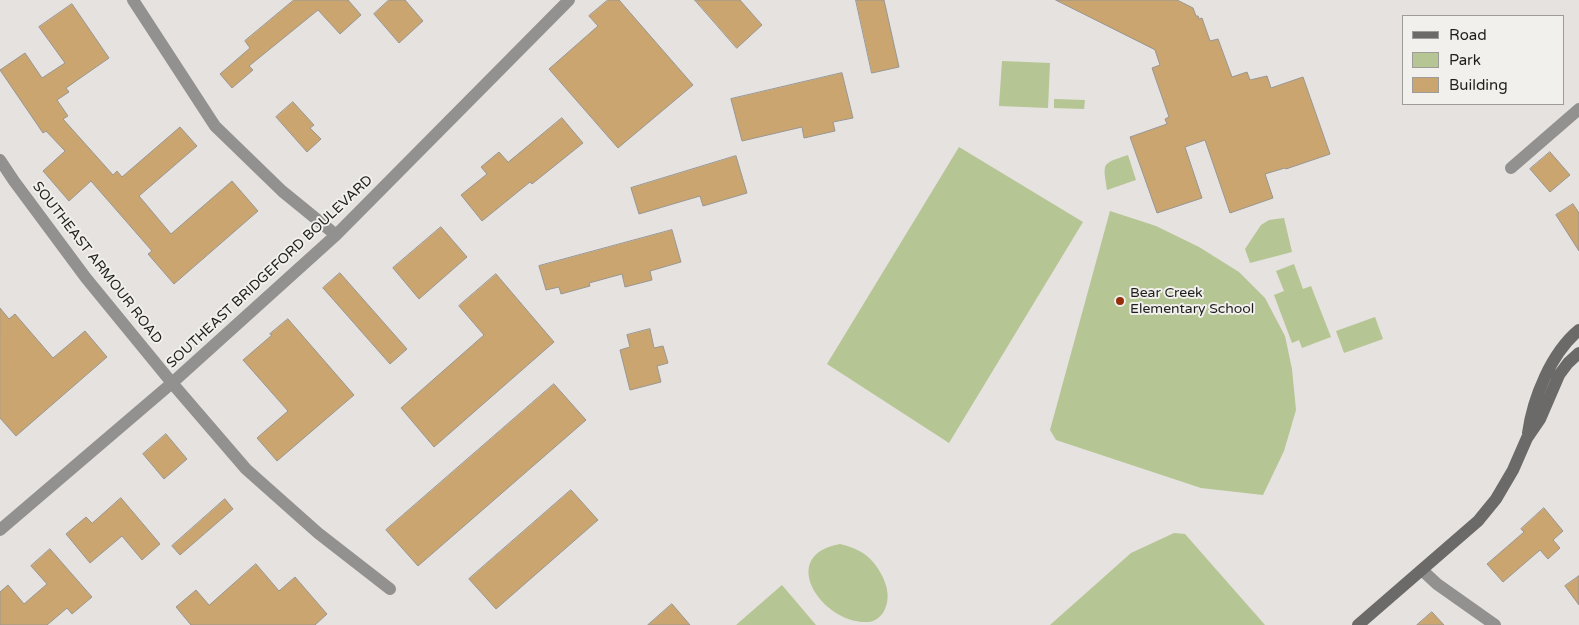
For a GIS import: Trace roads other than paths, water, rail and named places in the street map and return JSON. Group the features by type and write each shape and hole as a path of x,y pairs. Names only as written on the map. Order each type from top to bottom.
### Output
{"main road":[{"path":"1527,438 1531,414 1550,368 1563,345 1579,330"},
{"path":"1358,625 1478,521 1513,470 1527,438 1540,419 1559,376 1568,363 1579,353"}],"street":[{"path":"133,0 215,126 282,191 336,235"},
{"name":"SOUTHEAST BRIDGEFORD BOULEVARD","path":"0,530 172,383 336,235 568,0"},
{"path":"1511,168 1579,109"},
{"name":"SOUTHEAST ARMOUR ROAD","path":"0,160 86,278 172,383 246,469 318,533 390,589"},
{"path":"1422,570 1437,584 1495,625"}],"place":[{"name":"Bear Creek Elementary School","path":"1120,301"}]}
